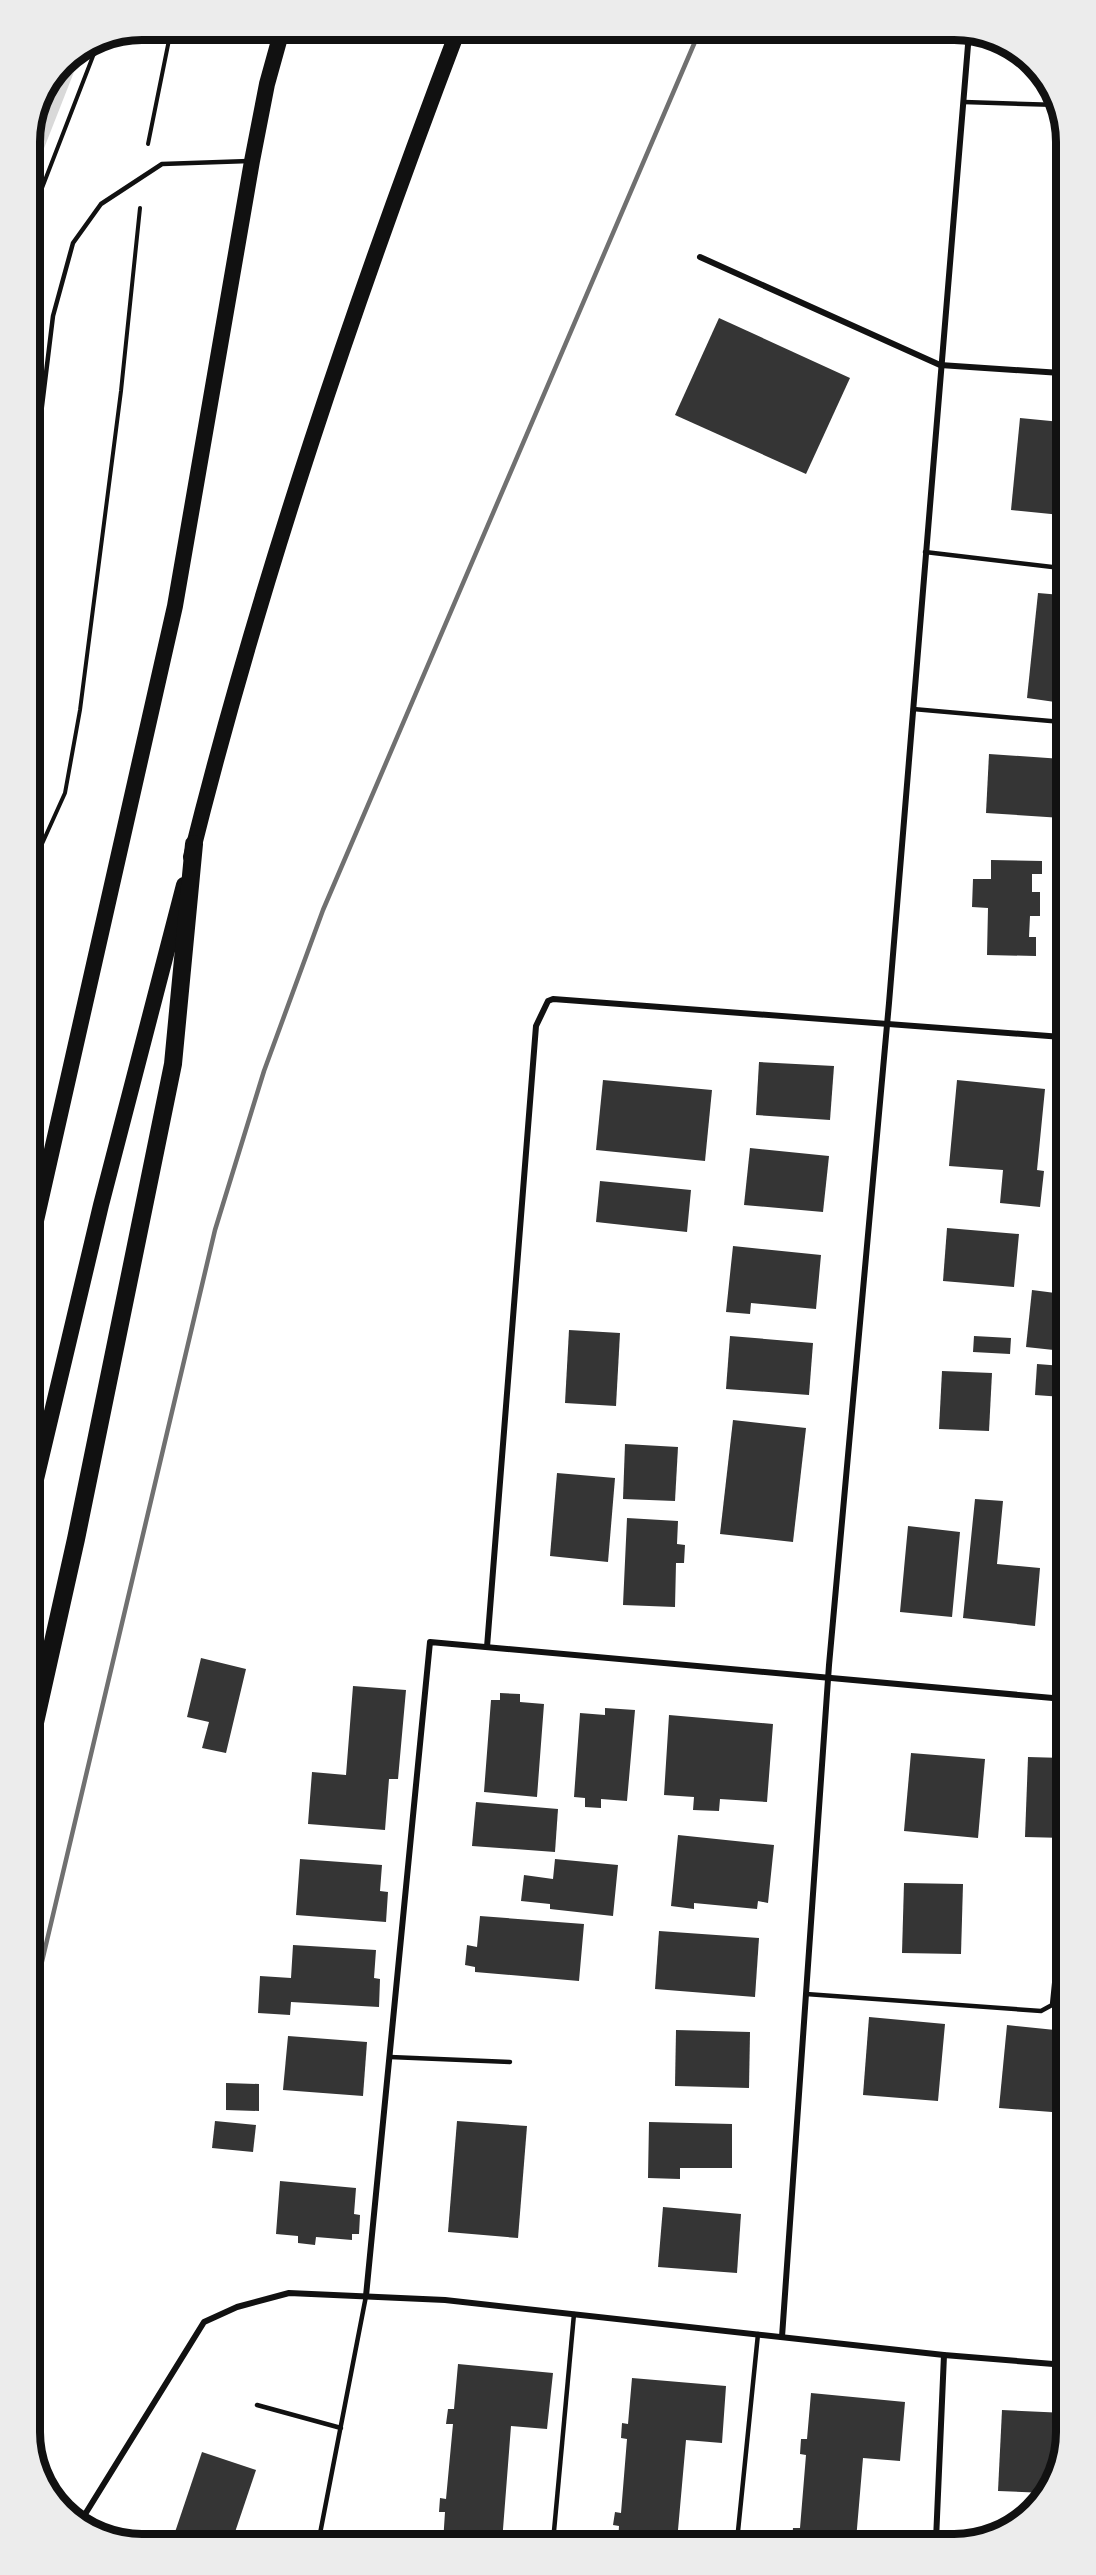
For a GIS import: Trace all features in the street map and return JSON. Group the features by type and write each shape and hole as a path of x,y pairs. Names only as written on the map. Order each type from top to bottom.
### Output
{"highway":[{"path":"41,1202 175,606 252,161 267,84 279,40"},
{"path":"40,1461 101,1206 194,844 255,627 367,274 454,40"},
{"path":"40,1699 76,1539 173,1064 194,844"}],"street":[{"path":"782,2337 828,1678 887,1024 968,42"},
{"path":"700,257 940,364 1056,373"},
{"path":"487,1647 536,1026 548,1001 553,999 1056,1037"},
{"path":"366,2296 430,1642 1056,1698"},
{"path":"84,2516 204,2322 237,2307 289,2293 445,2300 944,2355 1056,2364"},
{"path":"936,2534 944,2355"}],"lane":[{"path":"964,102 1048,105"},
{"path":"41,415 53,316 73,243 101,204 162,164 252,161"},
{"path":"925,552 1056,567"},
{"path":"913,709 1056,721"},
{"path":"41,1170 46,1178"},
{"path":"806,1994 1041,2011 1052,2005 1055,1975"},
{"path":"390,2057 510,2062"},
{"path":"320,2534 366,2296"},
{"path":"554,2534 574,2314"},
{"path":"738,2534 758,2334"},
{"path":"257,2405 341,2428"}],"path":[{"path":"41,847 65,793 80,710 121,391 143,177 151,121 169,40"},
{"path":"41,191 94,53"}],"shaded area":[{"path":"77,65 41,156 41,135 48,103 70,70"}],"building":[{"path":"719,318 850,378 806,474 675,415"},
{"path":"1020,418 1056,422 1056,514 1011,510"},
{"path":"1038,593 1056,595 1056,702 1027,698"},
{"path":"989,754 1056,759 1056,818 986,813"},
{"path":"991,860 1042,861 1042,874 1032,874 1032,892 1040,892 1040,916 1030,916 1029,937 1036,937 1036,956 987,955 988,908 972,907 973,879 991,879"},
{"path":"759,1062 834,1066 830,1120 756,1115"},
{"path":"603,1080 712,1090 705,1161 596,1150"},
{"path":"957,1080 1045,1089 1037,1170 1044,1171 1040,1207 1000,1203 1003,1170 949,1166"},
{"path":"750,1148 829,1156 823,1212 744,1205"},
{"path":"600,1181 691,1190 687,1232 596,1222"},
{"path":"947,1228 1019,1234 1014,1287 943,1281"},
{"path":"733,1246 821,1255 816,1309 751,1303 750,1314 726,1312"},
{"path":"1032,1290 1056,1293 1056,1350 1026,1347"},
{"path":"569,1330 620,1333 616,1406 565,1403"},
{"path":"730,1336 813,1343 809,1395 726,1389"},
{"path":"974,1336 1011,1338 1010,1354 973,1352"},
{"path":"1037,1364 1056,1365 1056,1396 1035,1395"},
{"path":"942,1371 992,1373 989,1431 939,1429"},
{"path":"733,1420 806,1428 793,1542 720,1534"},
{"path":"625,1444 678,1447 675,1501 623,1499"},
{"path":"557,1473 615,1478 608,1562 550,1556"},
{"path":"975,1499 1003,1501 997,1564 1040,1568 1035,1626 963,1618"},
{"path":"627,1518 678,1521 677,1544 685,1545 684,1563 676,1563 675,1607 623,1605"},
{"path":"908,1526 960,1532 952,1617 900,1612"},
{"path":"201,1658 246,1669 226,1753 202,1748 209,1722 187,1717"},
{"path":"353,1686 406,1690 398,1779 389,1779 385,1830 308,1824 312,1772 346,1775"},
{"path":"500,1693 520,1694 520,1702 544,1704 537,1797 484,1792 491,1700 500,1700"},
{"path":"605,1708 635,1710 627,1801 601,1799 601,1808 585,1807 585,1798 574,1797 580,1713 605,1715"},
{"path":"669,1715 773,1724 767,1802 720,1799 719,1811 693,1810 694,1797 664,1795"},
{"path":"911,1753 985,1759 978,1838 904,1831"},
{"path":"1028,1757 1056,1758 1056,1838 1025,1837"},
{"path":"476,1802 558,1809 555,1852 472,1846"},
{"path":"678,1835 774,1845 768,1903 758,1901 757,1909 694,1903 694,1909 671,1906"},
{"path":"300,1859 382,1865 380,1891 388,1892 386,1922 296,1915"},
{"path":"555,1859 618,1865 613,1916 550,1909 550,1904 521,1901 524,1875 553,1879"},
{"path":"904,1883 963,1884 961,1954 902,1953"},
{"path":"480,1916 584,1924 579,1981 475,1972 475,1967 465,1965 467,1945 477,1947"},
{"path":"659,1931 759,1938 755,1997 655,1989"},
{"path":"293,1945 376,1950 374,1978 380,1979 379,2007 291,2002 290,2015 258,2013 260,1976 291,1978"},
{"path":"869,2017 945,2024 938,2101 863,2095"},
{"path":"1007,2025 1056,2030 1056,2112 999,2108"},
{"path":"676,2030 750,2032 749,2088 675,2086"},
{"path":"288,2036 367,2042 363,2096 283,2090"},
{"path":"226,2083 259,2084 259,2111 226,2110"},
{"path":"215,2121 256,2125 253,2152 212,2148"},
{"path":"457,2121 527,2126 518,2238 448,2232"},
{"path":"649,2122 732,2124 732,2168 680,2168 680,2179 648,2178"},
{"path":"280,2181 356,2188 354,2214 360,2215 359,2234 352,2234 352,2240 316,2237 315,2245 298,2243 298,2236 276,2234"},
{"path":"663,2207 741,2214 737,2273 658,2267"},
{"path":"458,2364 553,2373 547,2429 511,2426 503,2534 444,2534 445,2512 439,2512 440,2498 446,2499 453,2424 446,2424 448,2409 454,2409"},
{"path":"632,2378 726,2386 722,2443 686,2440 678,2534 618,2534 619,2526 613,2525 615,2512 621,2513 627,2439 621,2438 622,2423 628,2424"},
{"path":"811,2393 905,2402 900,2461 863,2458 857,2534 792,2534 793,2528 800,2528 806,2455 800,2454 801,2439 807,2439"},
{"path":"1002,2410 1056,2413 1055,2446 1050,2466 1035,2493 998,2491"},
{"path":"202,2452 256,2470 234,2534 174,2534"}],"railway":[{"path":"40,1969 215,1230 264,1071 323,910 695,41"}]}
